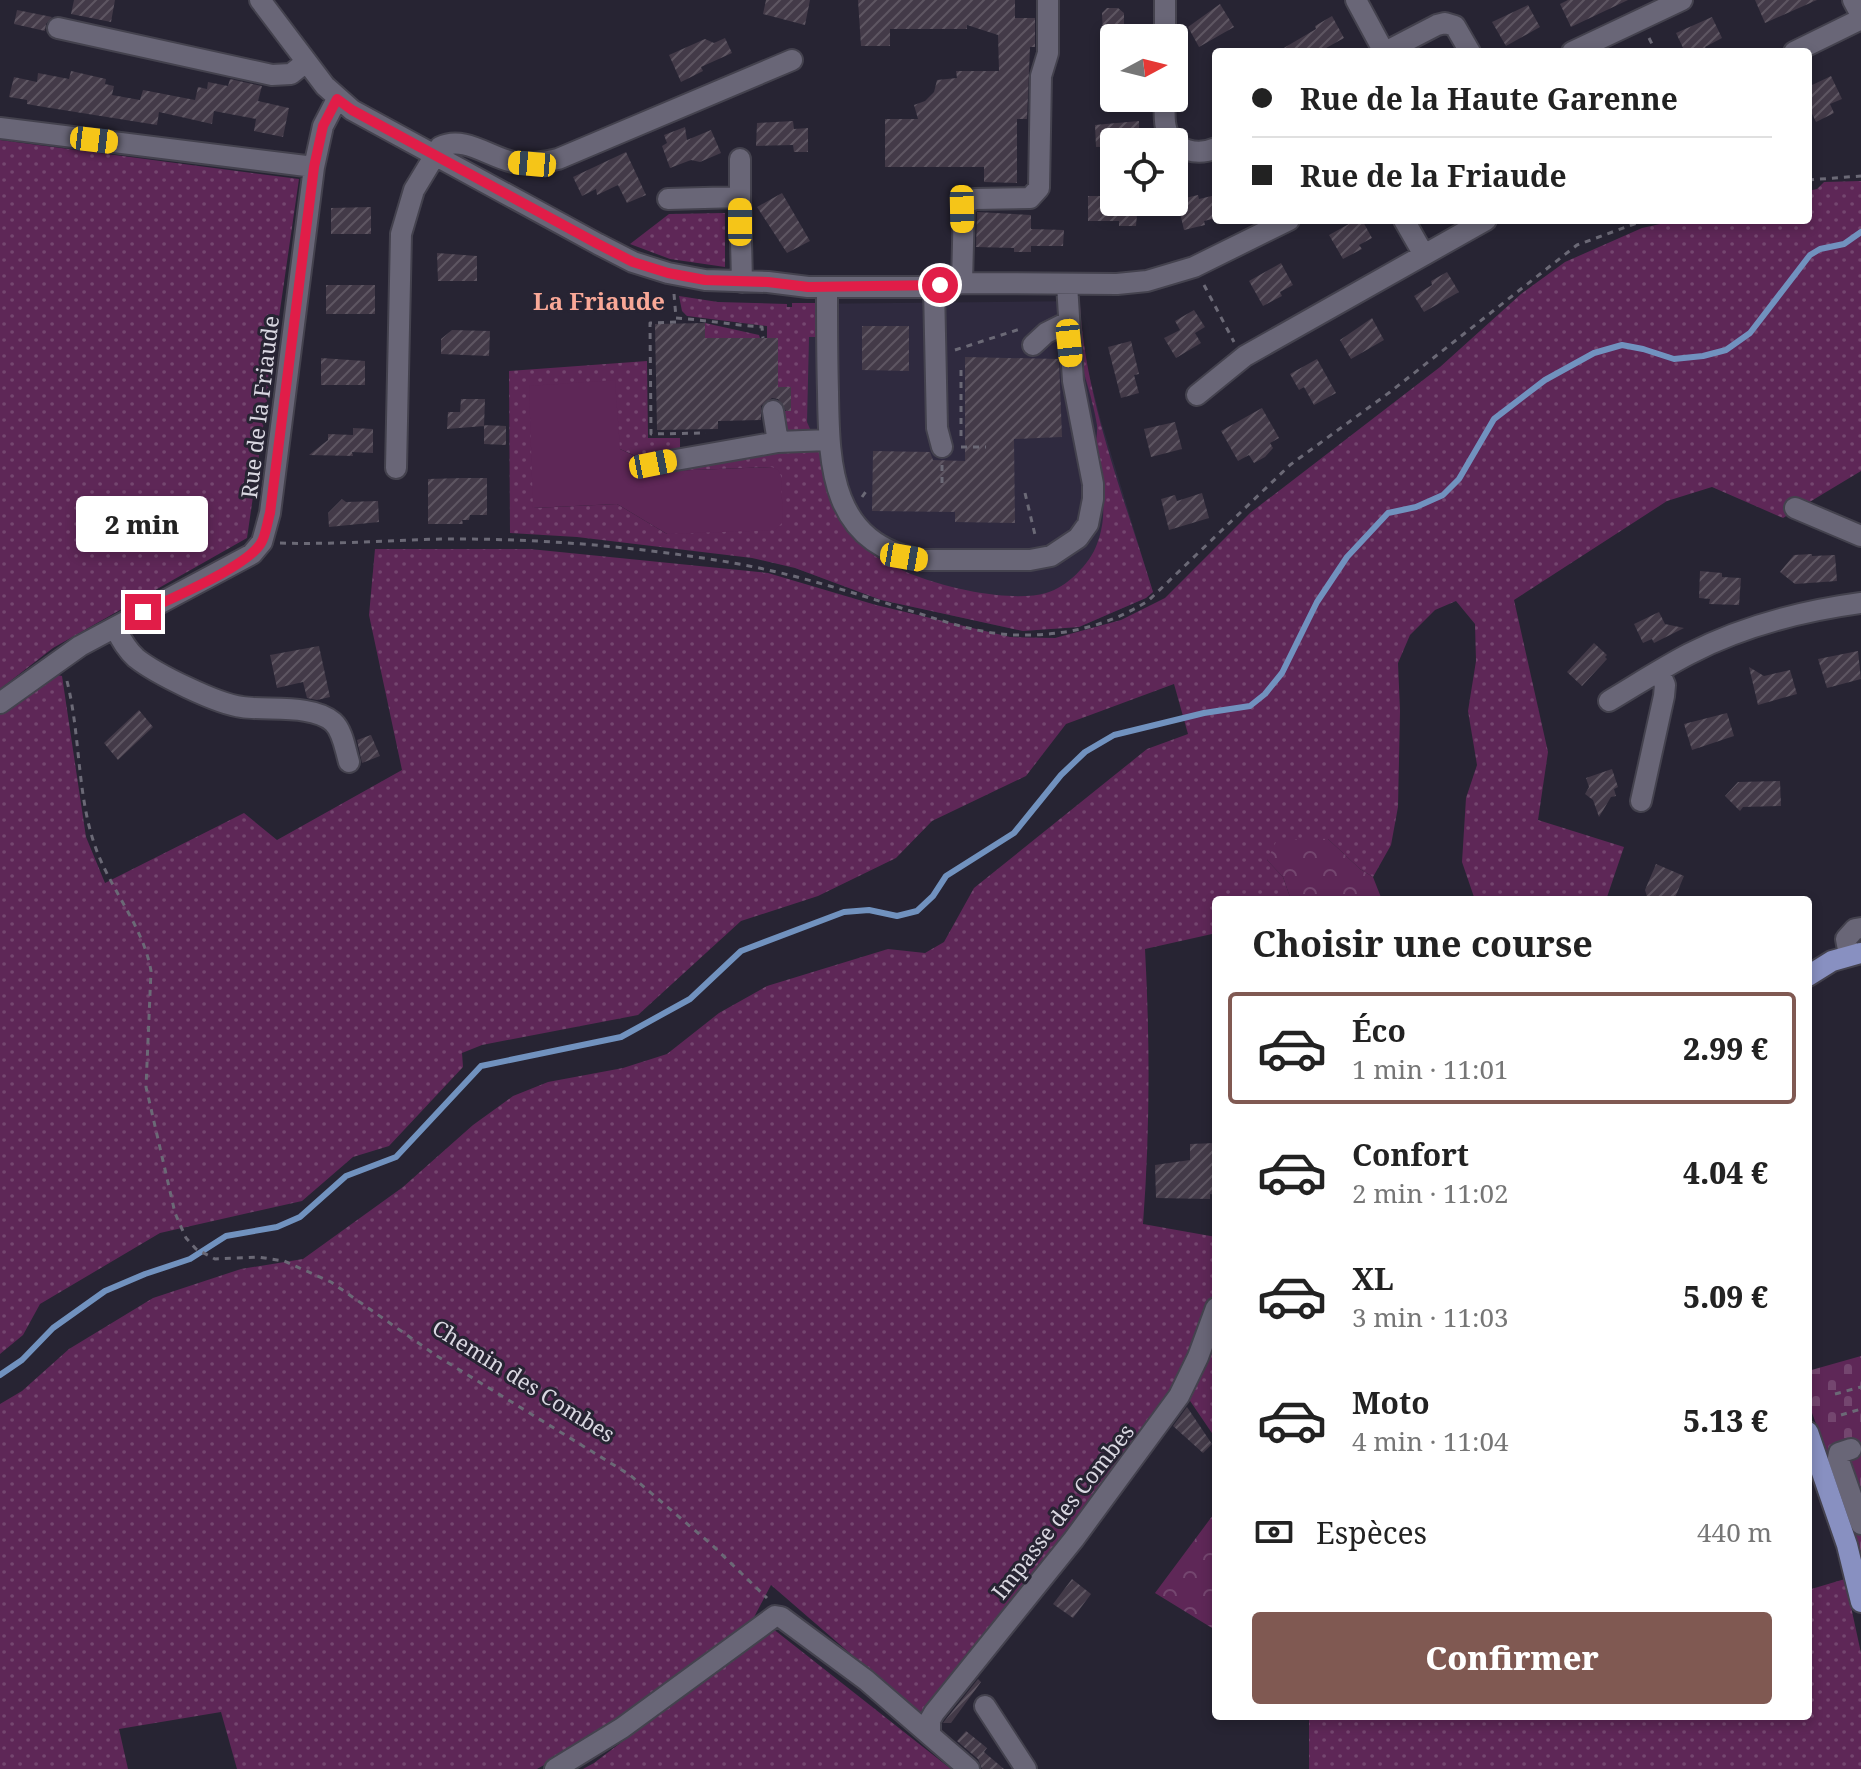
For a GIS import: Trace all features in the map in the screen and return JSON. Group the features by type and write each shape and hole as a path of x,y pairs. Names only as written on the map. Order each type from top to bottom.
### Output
{"main road":[{"path":"1812,974 1832,961 1855,954"},
{"path":"1812,1442 1853,1539 1861,1602"}],"street":[{"path":"260,0 306,62 337,99 352,110 633,262 668,273 705,280 827,287 1147,281 1194,267 1281,224"},
{"path":"962,283 964,204 975,199 1030,198 1039,188 1041,76 1048,53 1048,0"},
{"path":"1165,0 1165,24"},
{"path":"1356,0 1382,48"},
{"path":"1580,48 1682,0"},
{"path":"1802,48 1861,17 1853,0"},
{"path":"1392,48 1445,23 1455,26 1468,48"},
{"path":"58,28 272,75 291,74 306,62"},
{"path":"396,468 401,234 414,190 440,147 456,143 514,162 532,164 558,159 792,60"},
{"name":"Rue de la Friaude","path":"262,542 270,513 314,167 323,126 337,99"},
{"path":"1165,112 1166,130 1177,146 1198,153 1212,149"},
{"path":"0,128 314,167"},
{"path":"740,159 742,282"},
{"path":"668,199 740,197"},
{"path":"1406,224 1424,255"},
{"path":"1197,395 1243,358 1479,224"},
{"path":"827,287 829,440 838,492 845,509 868,539 885,551 922,560 1030,560 1065,548 1078,538 1088,524 1093,499 1073,381 1060,326 1067,284"},
{"path":"934,287 937,428 952,447"},
{"path":"1033,345 1060,326"},
{"path":"773,411 778,442"},
{"path":"653,464 778,442 829,440"},
{"path":"1795,508 1861,536"},
{"path":"0,703 58,661 228,569 252,554 262,542"},
{"path":"1609,701 1690,653 1735,633 1781,618 1861,603"},
{"path":"115,628 124,645 151,669 222,702 241,707 308,712 333,721 340,732 349,762"},
{"path":"1641,801 1664,696 1665,685 1659,671"},
{"path":"1855,954 1846,939 1855,929 1861,928"},
{"name":"Impasse des Combes","path":"930,1733 930,1720 934,1713 1074,1539 1179,1396 1212,1319"},
{"path":"1851,1449 1839,1453 1838,1458 1861,1524"},
{"path":"555,1769 622,1728 775,1616 781,1617 866,1680 969,1769"},
{"path":"985,1706 1026,1769"}],"path":[{"path":"1812,180 1861,176"},
{"path":"262,542 467,539 602,544 770,569 959,625 1011,635 1061,635 1088,629 1129,613 1148,601 1290,465 1390,392 1577,245 1634,224"},
{"path":"1194,267 1243,358"},
{"path":"674,294 676,321"},
{"path":"715,433 651,434 650,323 676,321 762,327 763,338"},
{"path":"936,360 952,351 1024,328 1060,326"},
{"path":"961,368 963,418 952,447 986,447"},
{"path":"942,469 942,483"},
{"path":"1025,493 1042,558"},
{"name":"Chemin des Combes","path":"58,661 69,685 92,839 148,954 151,971 146,1087 175,1213 186,1238 196,1249 215,1259 258,1257 284,1261 331,1282 437,1356 630,1475 758,1587 769,1601 775,1616"},
{"path":"1835,1394 1861,1387"},
{"path":"1841,1415 1861,1409"}],"shaded area":[{"path":"1080,301 1082,347 1153,592 1146,598 1079,627 1023,631 881,600 795,568 798,304"}],"green space":[{"path":"0,140 299,179 247,538 53,648 0,689"},
{"path":"1861,181 1861,471 1783,518 1712,487 1667,501 1514,600 1548,752 1538,820 1624,847 1607,896 1474,896 1462,862 1466,798 1477,765 1468,711 1476,661 1475,624 1456,601 1435,610 1410,635 1398,663 1398,807 1391,845 1373,877 1328,839 1294,841 1267,860 1283,877 1290,896 1212,896 1212,934 1145,949 1148,1086 1143,1224 1212,1236 1212,1304 1175,1394 1056,1552 920,1714 771,1585 752,1621 692,1670 584,1743 537,1769 237,1769 221,1712 119,1729 128,1769 0,1769 0,1404 22,1391 69,1349 153,1298 241,1269 303,1259 403,1187 473,1125 513,1096 548,1082 623,1068 667,1054 719,1013 767,986 888,949 925,953 944,942 974,888 1147,749 1188,734 1174,684 1066,724 1026,776 932,821 896,858 818,896 741,921 638,1015 482,1045 462,1053 463,1067 389,1146 353,1157 302,1201 160,1233 40,1304 23,1335 0,1354 0,712 52,674 62,676 86,837 105,883 244,813 277,840 402,770 369,615 375,549 530,549 768,573 876,605 1010,637 1055,638 1121,620 1165,598 1250,513 1440,367 1521,294 1565,262 1642,228 1660,224 1812,224 1812,190 1824,182"},
{"path":"725,213 725,267 670,259 630,244 669,214"},
{"path":"679,296 718,302 787,304 787,307 792,307 792,303 819,303 819,337 809,337 807,422 810,429 820,432 786,434 778,411 790,411 790,387 778,387 778,338 767,338 767,326 687,316 682,311"},
{"path":"1077,306 1080,306 1098,415 1153,592 1146,598 1079,627 1023,631 881,600 795,568 752,558 577,537 510,533 509,371 647,361 648,438 680,438 680,453 640,458 620,449 533,508 617,504 667,534 772,467 667,471 667,467 820,446 845,520 858,541 873,554 918,577 974,592 1026,596 1054,590 1069,581 1089,559 1103,522 1096,451 1097,425 1078,348"},
{"path":"705,323 759,335 760,338 705,338"},
{"path":"615,380 620,449 667,471 772,467 781,476 783,522 775,530 667,534 617,504 533,508 529,386"},
{"path":"1328,839 1373,877 1380,896 1290,896 1283,877 1267,860 1276,842"},
{"path":"1212,1331 1212,1433 1186,1395"},
{"path":"1861,1356 1861,1558 1852,1522 1812,1413 1812,1370"},
{"path":"1212,1516 1212,1628 1155,1593"},
{"path":"1845,1579 1861,1653 1861,1769 1309,1769 1309,1720 1812,1720 1812,1589"},
{"path":"772,1628 951,1769 583,1769 594,1763"}],"building":[{"path":"74,0 115,0 111,22 71,14"},
{"path":"766,0 810,0 805,25 763,14"},
{"path":"858,0 1015,0 1015,18 1035,18 1035,47 1030,47 1027,119 1017,119 1017,183 984,182 984,167 885,167 885,119 918,119 914,105 925,101 934,92 937,80 957,78 956,71 999,71 998,35 967,25 967,29 890,29 890,46 861,46"},
{"path":"1568,0 1628,0 1571,27 1560,4"},
{"path":"1755,0 1817,0 1765,23"},
{"path":"1220,4 1234,27 1199,47 1188,27"},
{"path":"1528,5 1540,27 1506,46 1492,22"},
{"path":"1107,8 1118,8 1124,13 1124,24 1102,24 1102,13"},
{"path":"17,10 52,17 45,31 14,24"},
{"path":"1332,16 1344,38 1326,48 1284,48 1316,29 1315,26"},
{"path":"1712,17 1722,38 1706,48 1683,48 1676,33"},
{"path":"725,38 732,53 701,67 703,71 681,82 669,55 705,39 714,43"},
{"path":"71,71 106,79 105,84 114,86 112,95 140,100 143,90 195,100 198,87 207,89 208,82 228,86 230,79 262,86 258,101 289,108 283,137 254,131 256,119 214,111 212,124 159,112 157,125 27,104 27,100 9,97 14,77 37,82 38,73 69,79"},
{"path":"1831,76 1842,99 1830,104 1834,113 1816,122 1812,114 1812,85"},
{"path":"793,121 794,129 808,128 808,152 794,152 793,145 756,146 757,123"},
{"path":"1139,121 1139,128 1100,128 1100,147 1096,147 1095,125"},
{"path":"685,127 687,140 711,130 721,153 700,162 691,160 670,168 662,146 667,143 664,135"},
{"path":"626,152 646,195 627,203 618,185 597,195 596,189 582,196 573,177"},
{"path":"782,193 810,241 787,253 757,207"},
{"path":"1088,196 1100,196 1100,216 1137,216 1136,226 1119,226 1119,221 1088,221"},
{"path":"1212,196 1212,219 1204,221 1205,225 1184,230 1181,216 1188,216 1188,197"},
{"path":"371,207 371,234 331,234 331,208"},
{"path":"977,212 1031,215 1031,229 1064,230 1063,246 1031,246 1031,252 1014,252 1014,248 976,247"},
{"path":"1349,224 1364,224 1372,238 1359,245 1362,249 1343,259 1329,235"},
{"path":"437,253 477,256 477,281 438,281"},
{"path":"1281,263 1293,285 1280,292 1282,296 1263,306 1249,281"},
{"path":"1447,272 1459,292 1424,312 1414,296"},
{"path":"326,285 375,285 375,314 326,314"},
{"path":"1194,310 1205,327 1195,333 1201,343 1176,358 1164,338 1180,330 1175,321"},
{"path":"1372,318 1384,340 1351,359 1340,340"},
{"path":"705,323 705,338 778,338 778,387 791,387 791,411 786,411 778,399 772,398 761,406 761,420 718,421 718,429 657,430 655,324"},
{"path":"862,326 909,326 909,371 862,370"},
{"path":"452,330 490,331 489,356 441,354 441,339"},
{"path":"1131,341 1139,374 1134,375 1139,393 1121,398 1108,347"},
{"path":"965,357 1059,359 1062,437 1014,439 1015,523 955,522 955,512 872,511 873,451 930,452 933,460 965,461"},
{"path":"321,358 365,361 365,385 321,385"},
{"path":"1317,359 1336,393 1314,405 1304,387 1299,390 1290,374"},
{"path":"461,399 485,399 484,426 447,429 448,412 460,412"},
{"path":"1262,408 1279,438 1270,443 1273,448 1265,457 1254,463 1249,455 1238,461 1221,431"},
{"path":"1175,422 1182,449 1151,457 1144,429"},
{"path":"484,425 506,426 506,445 484,444"},
{"path":"353,428 373,429 373,453 309,455 328,440 328,434 353,435"},
{"path":"487,478 487,515 470,515 469,520 462,520 463,524 428,524 428,479"},
{"path":"1202,493 1209,518 1169,530 1161,499 1175,495 1177,501"},
{"path":"342,499 346,502 378,501 379,522 329,527 328,513"},
{"path":"1794,555 1835,555 1837,581 1795,584 1780,572"},
{"path":"1700,571 1741,578 1739,605 1709,604 1710,599 1699,598"},
{"path":"1659,612 1665,624 1684,628 1654,643 1652,639 1643,643 1634,624"},
{"path":"1594,643 1607,655 1607,659 1582,686 1567,672"},
{"path":"319,646 330,697 317,700 307,698 303,682 277,688 270,655"},
{"path":"1858,651 1861,679 1827,688 1818,659"},
{"path":"1749,667 1764,676 1790,670 1797,694 1758,705"},
{"path":"139,710 153,727 118,760 104,743"},
{"path":"1727,713 1734,736 1692,750 1684,724"},
{"path":"371,735 380,756 362,763 357,740"},
{"path":"1612,769 1618,787 1614,789 1616,796 1611,797 1599,817 1593,800 1585,794 1589,787 1586,778"},
{"path":"1780,781 1781,806 1743,807 1740,811 1725,796 1738,782"},
{"path":"1656,864 1684,876 1676,896 1647,896 1645,890"},
{"path":"1212,1143 1210,1199 1156,1198 1155,1165 1190,1160 1190,1144"},
{"path":"1187,1407 1212,1444 1203,1453 1173,1426"},
{"path":"1072,1579 1091,1594 1073,1618 1053,1604"},
{"path":"978,1679 981,1682 951,1723 943,1723"},
{"path":"966,1731 987,1748 984,1752 1004,1769 982,1769 978,1759 957,1741"}],"waterway":[{"path":"0,1375 22,1360 53,1328 105,1291 190,1259 226,1236 277,1227 300,1217 346,1176 396,1157 481,1066 621,1037 690,999 741,951 844,912 869,910 897,916 917,911 933,896 946,876 1014,833 1061,775 1085,752 1114,735 1204,713 1250,706 1265,694 1282,673 1317,602 1347,557 1388,513 1416,507 1443,495 1459,479 1494,419 1545,380 1594,353 1622,345 1674,359 1726,350 1750,333 1810,255 1820,249 1844,244 1861,232"}],"district":[{"name":"La Friaude","path":"599,300"}],"route":[{"path":"143,612 228,569 252,554 262,542 270,513 314,167 323,126 337,99 598,244 633,262 668,273 705,280 808,287 940,285"}]}
